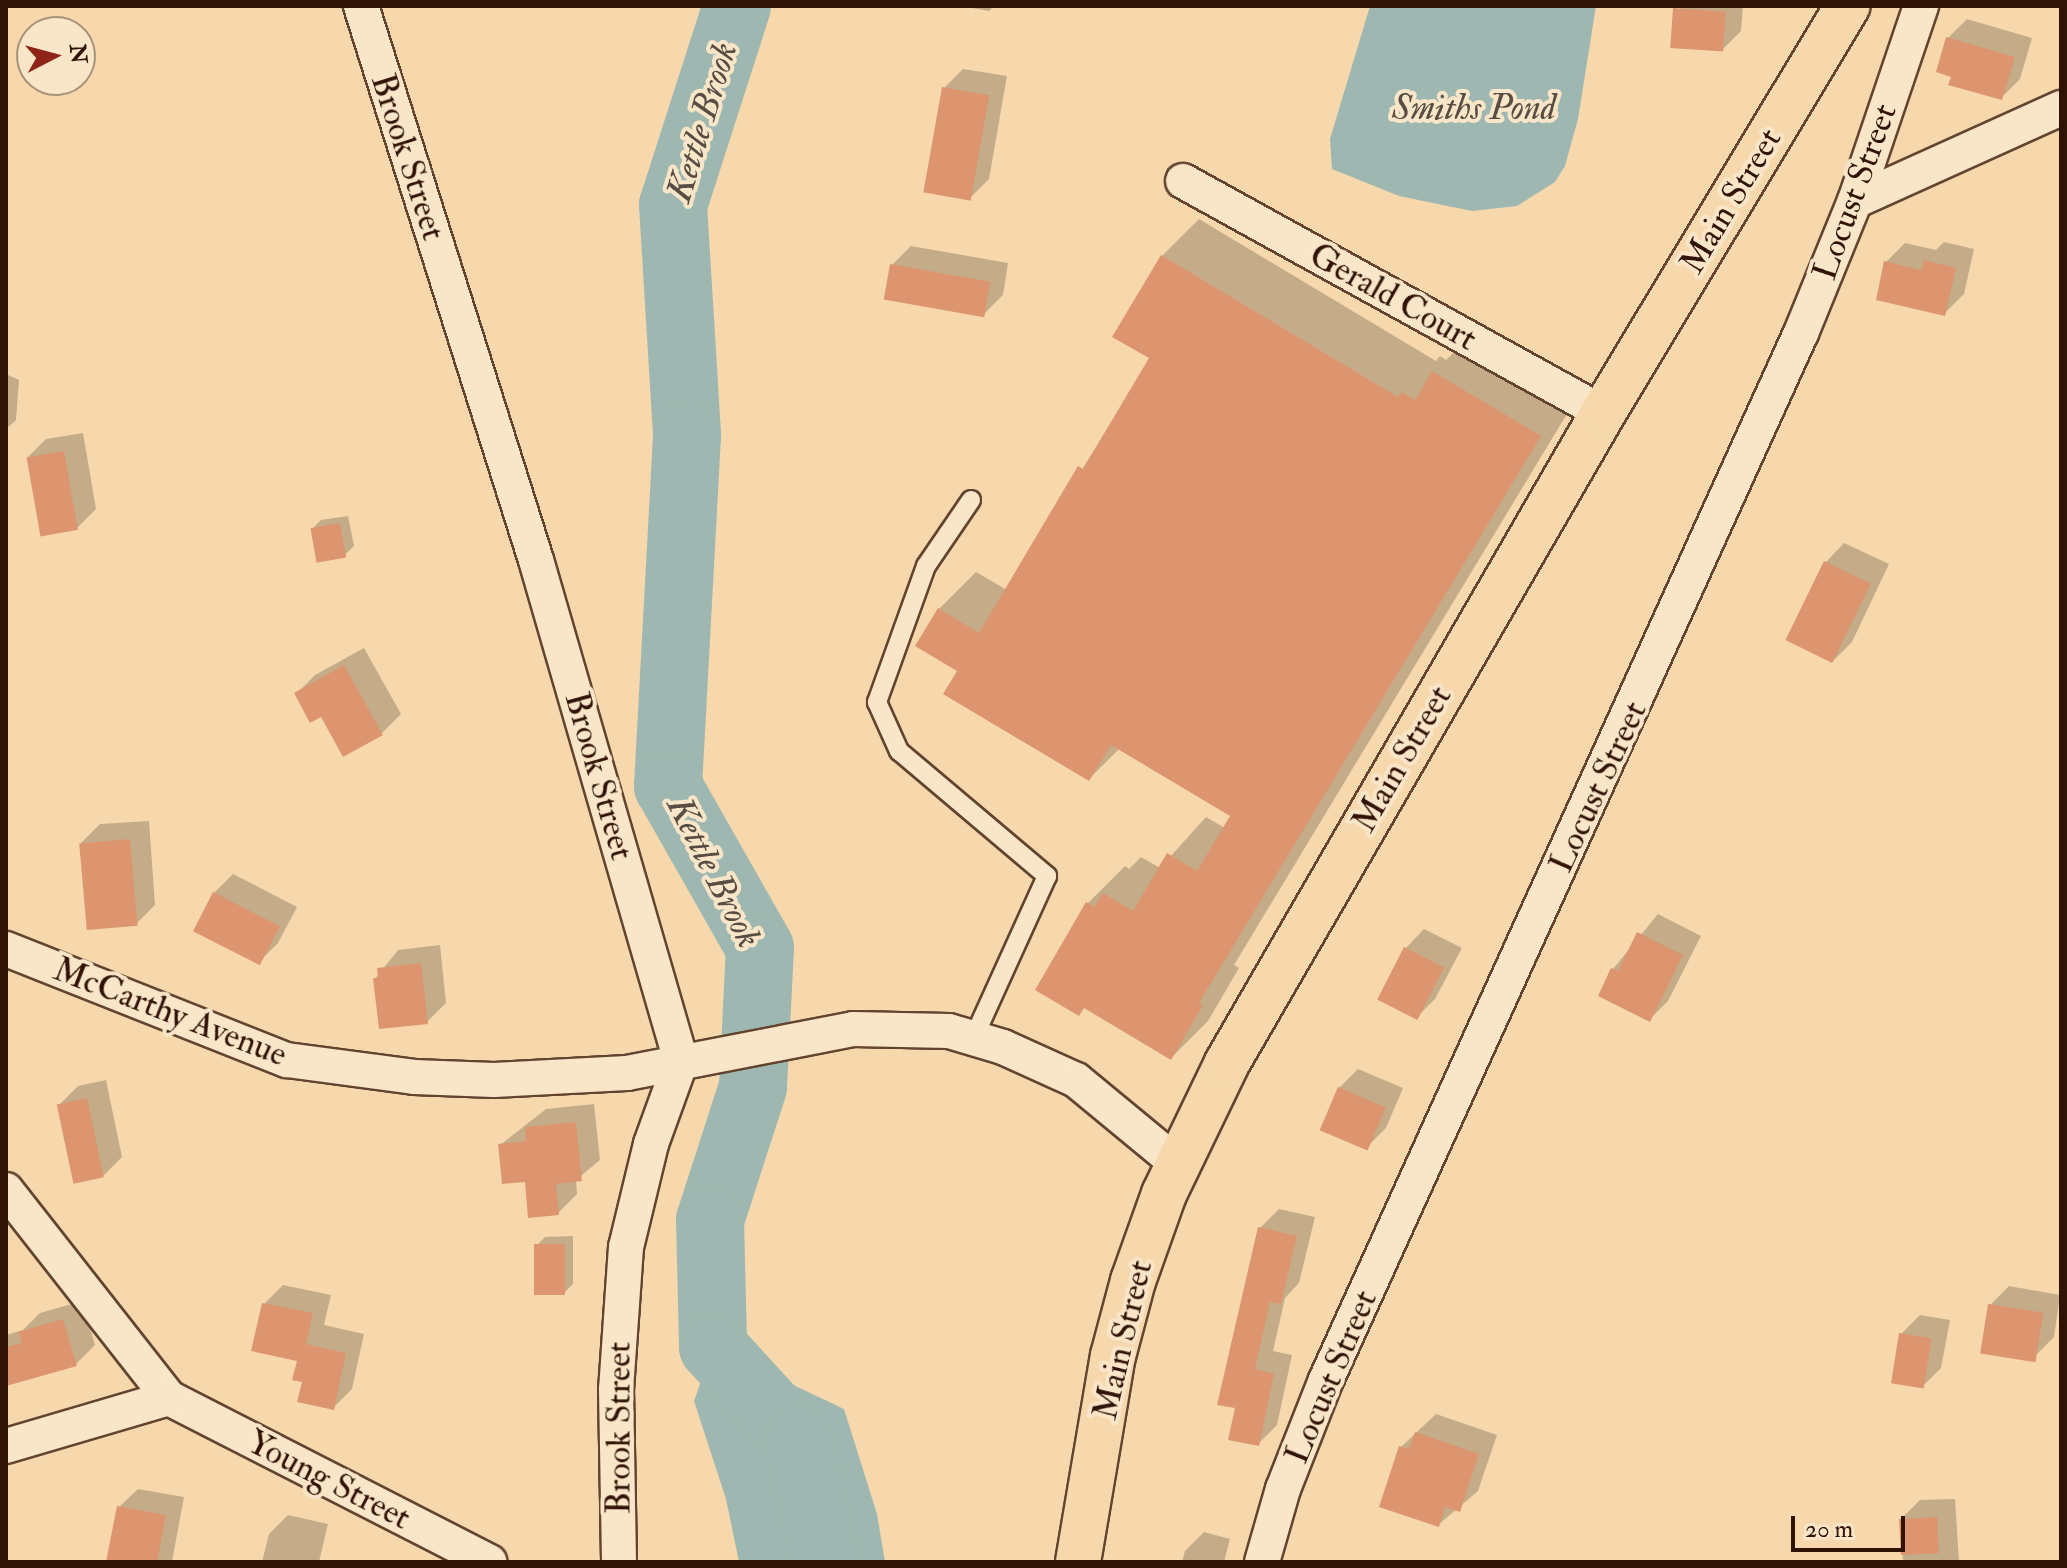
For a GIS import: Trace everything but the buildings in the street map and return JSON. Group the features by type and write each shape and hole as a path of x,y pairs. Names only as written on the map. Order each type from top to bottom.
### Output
{"highway":[{"name":"Main Street","path":"1078,1562 1122,1317 1178,1164 1241,1036 1603,413 1848,6"}],"street":[{"name":"Brook Street","path":"361,6 536,560 681,1061 651,1144 626,1247 616,1389 619,1562"},
{"name":"Locust Street","path":"1262,1562 1288,1476 1326,1380 1691,584 1855,201 1921,6"},
{"path":"1855,201 2061,108"},
{"name":"Gerald Court","path":"1183,181 1603,413"},
{"name":"McCarthy Avenue","path":"6,949 287,1060 414,1077 494,1080 627,1073 853,1029 920,1027 973,1039"},
{"path":"973,1039 1045,1063 1076,1080 1178,1164"},
{"name":"Young Street","path":"6,1190 169,1398 489,1562"},
{"path":"6,1446 169,1398"}],"lane":[{"path":"971,500 926,566 877,702 899,751 1047,876 973,1039"}],"water":[{"name":"Smiths Pond","path":"1370,6 1596,6 1578,119 1565,166 1555,182 1517,206 1472,211 1399,196 1332,169 1330,139"},
{"path":"713,1347 844,1409 877,1514 885,1562 739,1562 726,1499 694,1401"}],"waterway":[{"name":"Kettle Brook","path":"737,6 673,205 687,436 668,786 760,948 753,1087 710,1220 713,1347 799,1441 826,1562"}]}
